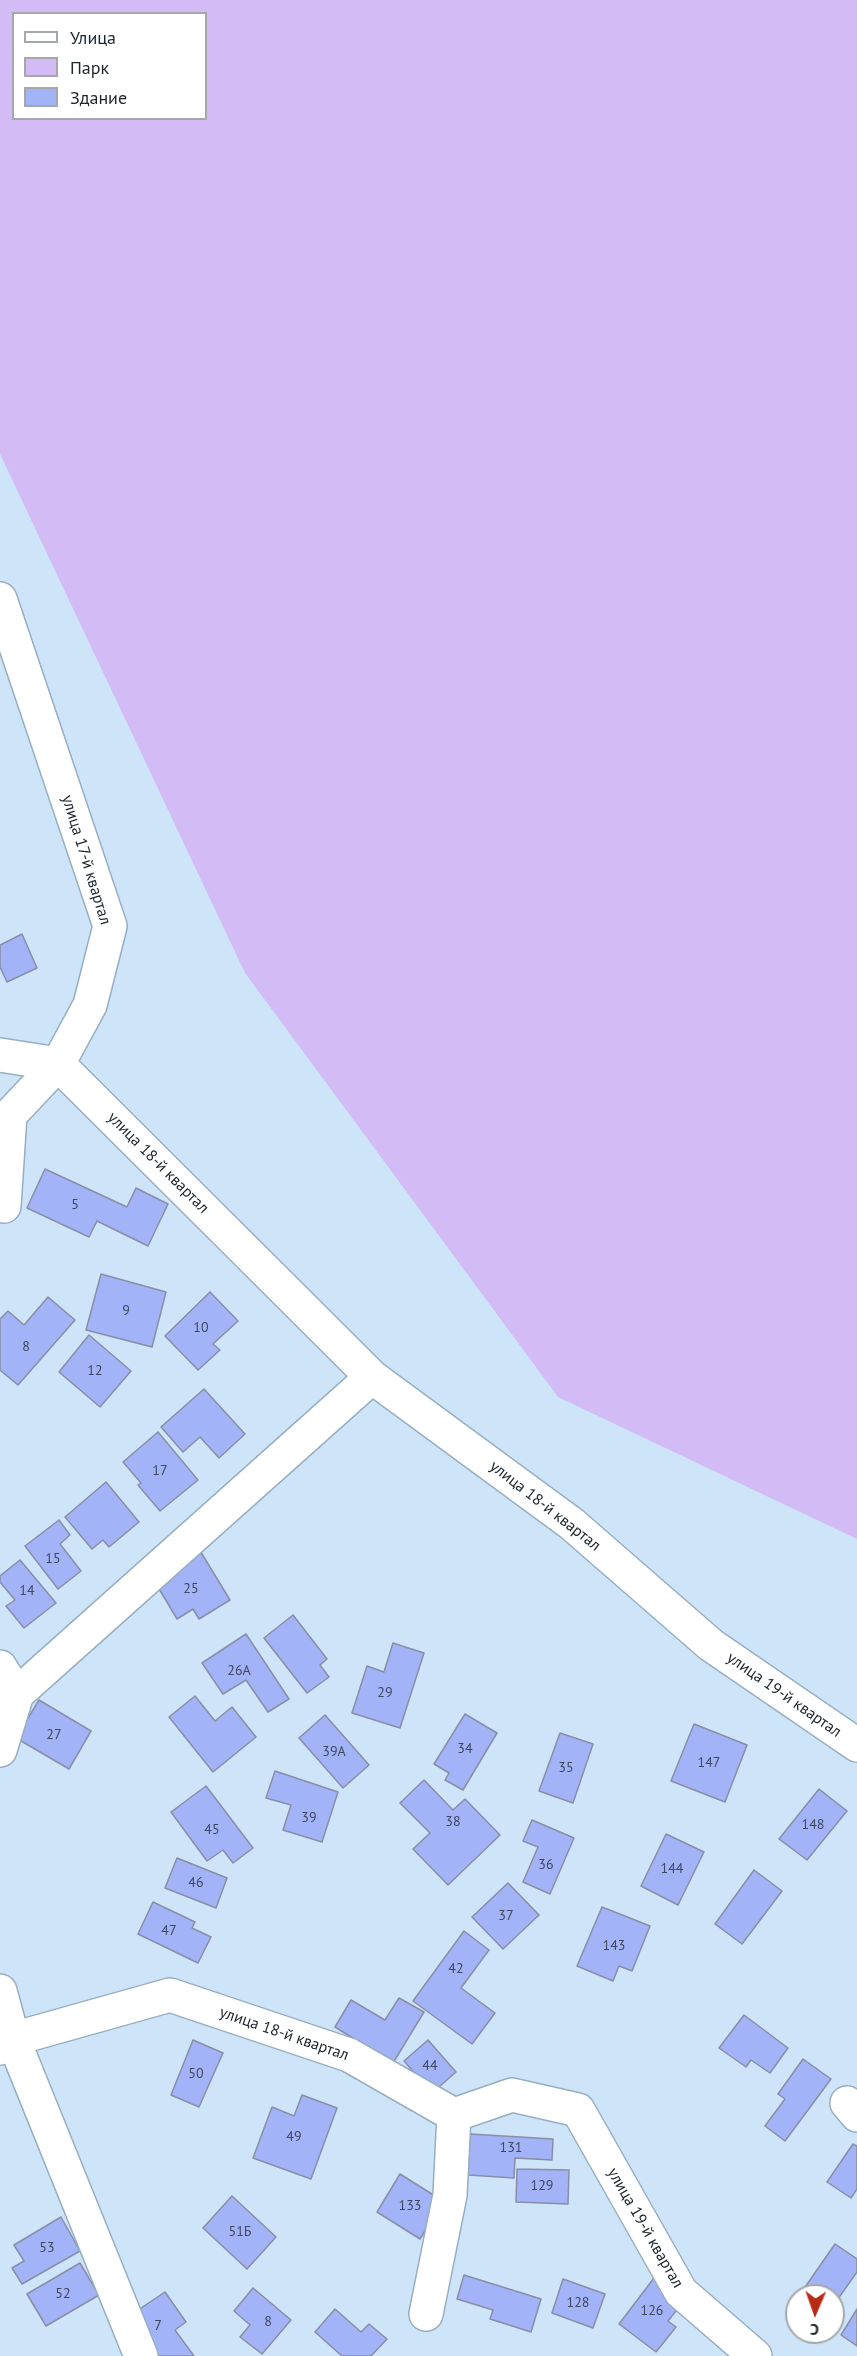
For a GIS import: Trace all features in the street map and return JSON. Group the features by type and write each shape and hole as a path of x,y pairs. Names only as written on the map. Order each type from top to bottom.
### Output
{"street":[{"name":"улица 17-й квартал","path":"0,599 110,926 90,1005 58,1064"},
{"path":"0,1055 58,1064"},
{"path":"4,1206 10,1114 58,1064"},
{"name":"улица 18-й квартал","path":"58,1064 372,1377 572,1524 711,1645"},
{"path":"0,1750 17,1694 372,1377"},
{"name":"улица 19-й квартал","path":"711,1645 857,1745"},
{"path":"0,1667 17,1694"},
{"path":"0,1991 7,2043 141,2356"},
{"name":"улица 18-й квартал","path":"7,2043 170,1995 350,2055 454,2115"},
{"name":"улица 19-й квартал","path":"454,2115 512,2095 578,2110 681,2292 755,2356"},
{"path":"426,2314 450,2195 454,2115"}],"green space":[{"path":"0,0 857,0 857,1539 558,1397 245,973 0,454"}],"building":[{"path":"22,934 37,968 7,982 0,967 0,945"},
{"path":"45,1169 127,1207 136,1188 168,1204 148,1246 97,1221 89,1237 27,1208"},
{"path":"101,1274 166,1292 152,1347 86,1330"},
{"path":"210,1292 238,1321 213,1344 220,1350 198,1370 165,1336"},
{"path":"48,1297 75,1320 18,1385 0,1370 0,1319 8,1311 24,1325"},
{"path":"89,1335 131,1371 100,1407 59,1372"},
{"path":"204,1389 245,1434 219,1458 200,1437 183,1452 161,1427"},
{"path":"158,1432 198,1480 160,1511 138,1485 141,1483 123,1462"},
{"path":"106,1482 139,1522 109,1547 103,1540 92,1549 65,1517"},
{"path":"59,1520 70,1535 60,1544 81,1571 58,1589 25,1546"},
{"path":"199,1549 230,1600 199,1619 193,1609 177,1619 152,1577"},
{"path":"20,1560 56,1603 24,1628 6,1606 15,1600 0,1582 0,1576"},
{"path":"293,1615 327,1659 320,1665 329,1677 307,1693 264,1638"},
{"path":"246,1634 289,1699 268,1712 246,1680 223,1694 202,1663"},
{"path":"393,1643 424,1653 400,1728 352,1713 367,1666 384,1672"},
{"path":"195,1696 215,1721 232,1707 256,1737 213,1772 169,1717"},
{"path":"39,1700 91,1731 69,1769 16,1738"},
{"path":"465,1714 497,1733 463,1790 445,1780 449,1773 434,1764"},
{"path":"325,1715 369,1765 343,1788 299,1738"},
{"path":"694,1724 747,1745 725,1802 671,1781"},
{"path":"560,1733 593,1744 573,1803 539,1791"},
{"path":"275,1771 338,1792 322,1842 283,1830 291,1805 266,1798"},
{"path":"424,1780 453,1810 465,1799 500,1835 448,1885 413,1849 430,1833 400,1803"},
{"path":"206,1786 253,1848 233,1863 223,1850 207,1861 171,1812"},
{"path":"819,1789 847,1811 807,1860 779,1839"},
{"path":"532,1820 574,1838 550,1894 523,1882 538,1847 523,1841"},
{"path":"666,1834 704,1852 678,1905 641,1886"},
{"path":"177,1858 227,1878 216,1908 165,1888"},
{"path":"754,1870 782,1891 742,1944 715,1924"},
{"path":"508,1883 539,1915 503,1949 472,1917"},
{"path":"153,1902 195,1922 192,1928 211,1937 198,1963 138,1934"},
{"path":"602,1907 650,1926 632,1971 619,1966 613,1981 577,1966"},
{"path":"464,1931 489,1950 461,1988 495,2013 472,2044 413,2001"},
{"path":"399,1998 424,2012 393,2063 335,2027 351,2000 385,2020"},
{"path":"744,2015 788,2048 770,2073 751,2060 746,2067 719,2048"},
{"path":"193,2040 223,2053 199,2107 171,2095"},
{"path":"428,2040 456,2072 432,2093 404,2061"},
{"path":"803,2059 831,2079 785,2141 765,2126 785,2099 778,2094"},
{"path":"302,2095 337,2108 311,2179 253,2158 272,2107 294,2116"},
{"path":"470,2134 553,2139 552,2160 515,2158 514,2178 468,2175"},
{"path":"853,2144 857,2146 857,2189 851,2198 827,2182"},
{"path":"517,2169 569,2170 568,2204 516,2202"},
{"path":"400,2174 443,2201 420,2239 377,2212"},
{"path":"232,2196 276,2237 247,2269 203,2228"},
{"path":"61,2217 80,2251 22,2284 12,2268 24,2261 14,2245"},
{"path":"835,2244 857,2259 857,2272 845,2289 845,2284 807,2284"},
{"path":"80,2263 99,2295 46,2326 27,2294"},
{"path":"464,2275 541,2299 531,2332 490,2319 493,2310 457,2299"},
{"path":"654,2278 684,2301 668,2321 676,2327 656,2352 619,2324"},
{"path":"563,2279 605,2294 593,2328 552,2313"},
{"path":"253,2288 291,2320 262,2354 240,2337 250,2325 234,2311"},
{"path":"165,2292 186,2322 175,2330 194,2356 156,2356 129,2316"},
{"path":"335,2309 361,2332 369,2324 387,2339 371,2356 342,2356 315,2332"},
{"path":"857,2309 857,2346 845,2338 845,2328"}]}
